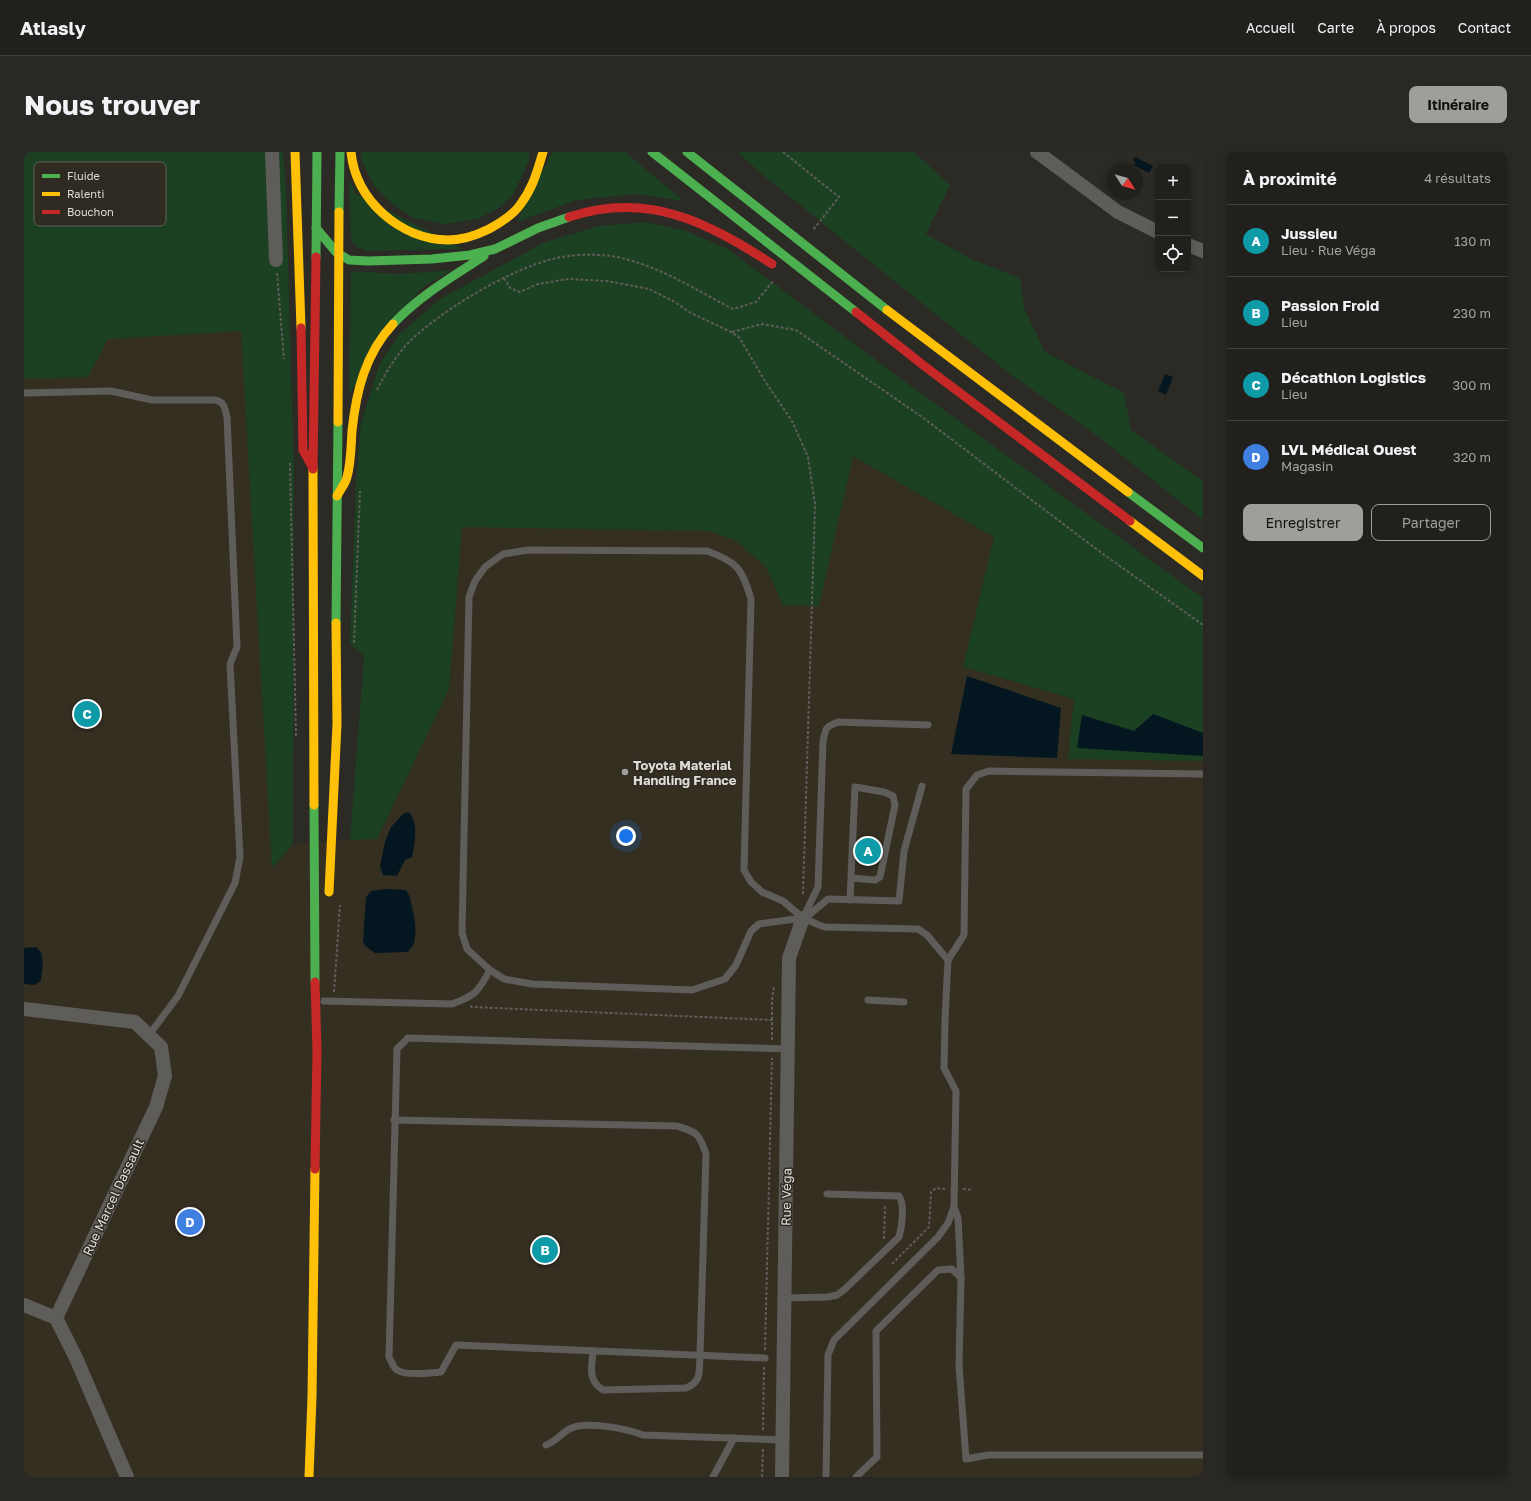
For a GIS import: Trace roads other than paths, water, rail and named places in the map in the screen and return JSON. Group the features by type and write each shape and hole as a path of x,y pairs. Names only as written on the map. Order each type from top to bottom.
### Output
{"main road":[{"path":"295,152 303,393 303,450 313,468"},
{"path":"308,1477 312,1397 317,1050 315,993 313,468 317,152"},
{"path":"329,898 337,724 335,598 340,152"},
{"path":"351,152 358,182 369,198 384,215 402,228 418,235 432,239 449,240 461,239 484,233 507,219 520,205 531,188 540,167 543,152"},
{"path":"652,152 860,316 1037,452 1203,576"},
{"path":"687,152 913,329 1203,548"},
{"path":"724,169 727,174 729,185"},
{"path":"337,496 346,478 354,414 361,383 369,358 378,343 389,328 405,311 426,294 494,249 528,233 579,214 608,208 642,208 686,216 703,223 730,237 780,270"},
{"path":"316,228 331,246 345,258 364,261 444,259 494,249"},
{"path":"847,316 860,316"},
{"path":"317,1050 324,1001 324,985"},
{"path":"312,1397 314,1477"}],"street":[{"path":"272,152 276,260"},
{"path":"1037,152 1118,212 1155,230"},
{"path":"1191,246 1203,251"},
{"name":"Rue Véga","path":"782,1477 789,958 803,919"},
{"name":"Rue Marcel Dassault","path":"24,1009 136,1022 161,1047 165,1076 156,1107 56,1318"},
{"path":"24,1305 56,1318 76,1358 127,1477"}],"lane":[{"path":"24,393 111,391 152,400 215,400 222,403 227,417 237,647 230,664 240,857 235,883 178,996 149,1035"},
{"path":"922,786 904,850 899,901 828,899 803,919 759,924 751,931 736,966 725,979 692,990 532,984 504,979 490,970 467,949 462,934 470,597 479,574 485,567 503,554 528,550 707,551 724,556 733,563 744,576 751,599 744,870 751,882 762,892 783,901 803,919 825,927 918,929 927,935 948,960"},
{"path":"803,919 818,887 823,741 826,729 828,726 838,722 928,725"},
{"path":"826,1477 828,1355 834,1340 938,1237 948,1224 954,1207 956,1091 944,1068 948,960 964,936 966,789 977,775 989,771 1203,774"},
{"path":"850,900 855,787 884,792 893,796 895,805 880,877 875,880 851,878"},
{"path":"324,1001 452,1004 477,992 490,970"},
{"path":"868,1000 904,1002"},
{"path":"764,1358 456,1345 441,1372 403,1372 397,1370 389,1357 397,1049 408,1038 788,1048"},
{"path":"394,1120 677,1126 693,1131 701,1138 706,1154 698,1379 693,1385 686,1388 603,1390 595,1385 592,1380 593,1351"},
{"path":"784,1298 828,1297 837,1295 898,1237 902,1228 902,1200 899,1196 828,1194"},
{"path":"954,1207 958,1218 961,1278 959,1365 966,1459 988,1455 1203,1455"},
{"path":"856,1477 876,1457 876,1331 938,1270 952,1269 961,1278"},
{"path":"546,1445 569,1429 579,1425 630,1430 643,1435 763,1438 783,1440"},
{"path":"712,1477 734,1438"}],"water":[{"path":"1135,157 1153,166 1149,173 1143,170 1143,164 1135,164 1136,162 1133,161"},
{"path":"1165,374 1173,377 1166,395 1158,391"},
{"path":"967,676 1061,708 1057,758 951,754"},
{"path":"1153,714 1203,733 1203,756 1077,748 1082,715 1134,731"},
{"path":"409,812 415,828 415,840 412,857 405,860 397,876 383,875 380,866 385,842 391,827 403,814"},
{"path":"386,889 406,890 409,895 414,917 415,934 412,948 407,952 375,953 365,946 363,941 366,897 371,891"},
{"path":"36,947 42,958 41,981 34,985 24,984 24,948"}],"place":[{"name":"Décathlon Logistics","path":"87,714"},
{"name":"Toyota Material Handling France","path":"625,772"},
{"name":"Jussieu","path":"868,851"},
{"name":"LVL Médical Ouest","path":"190,1222"},
{"name":"Passion Froid","path":"545,1250"}]}
